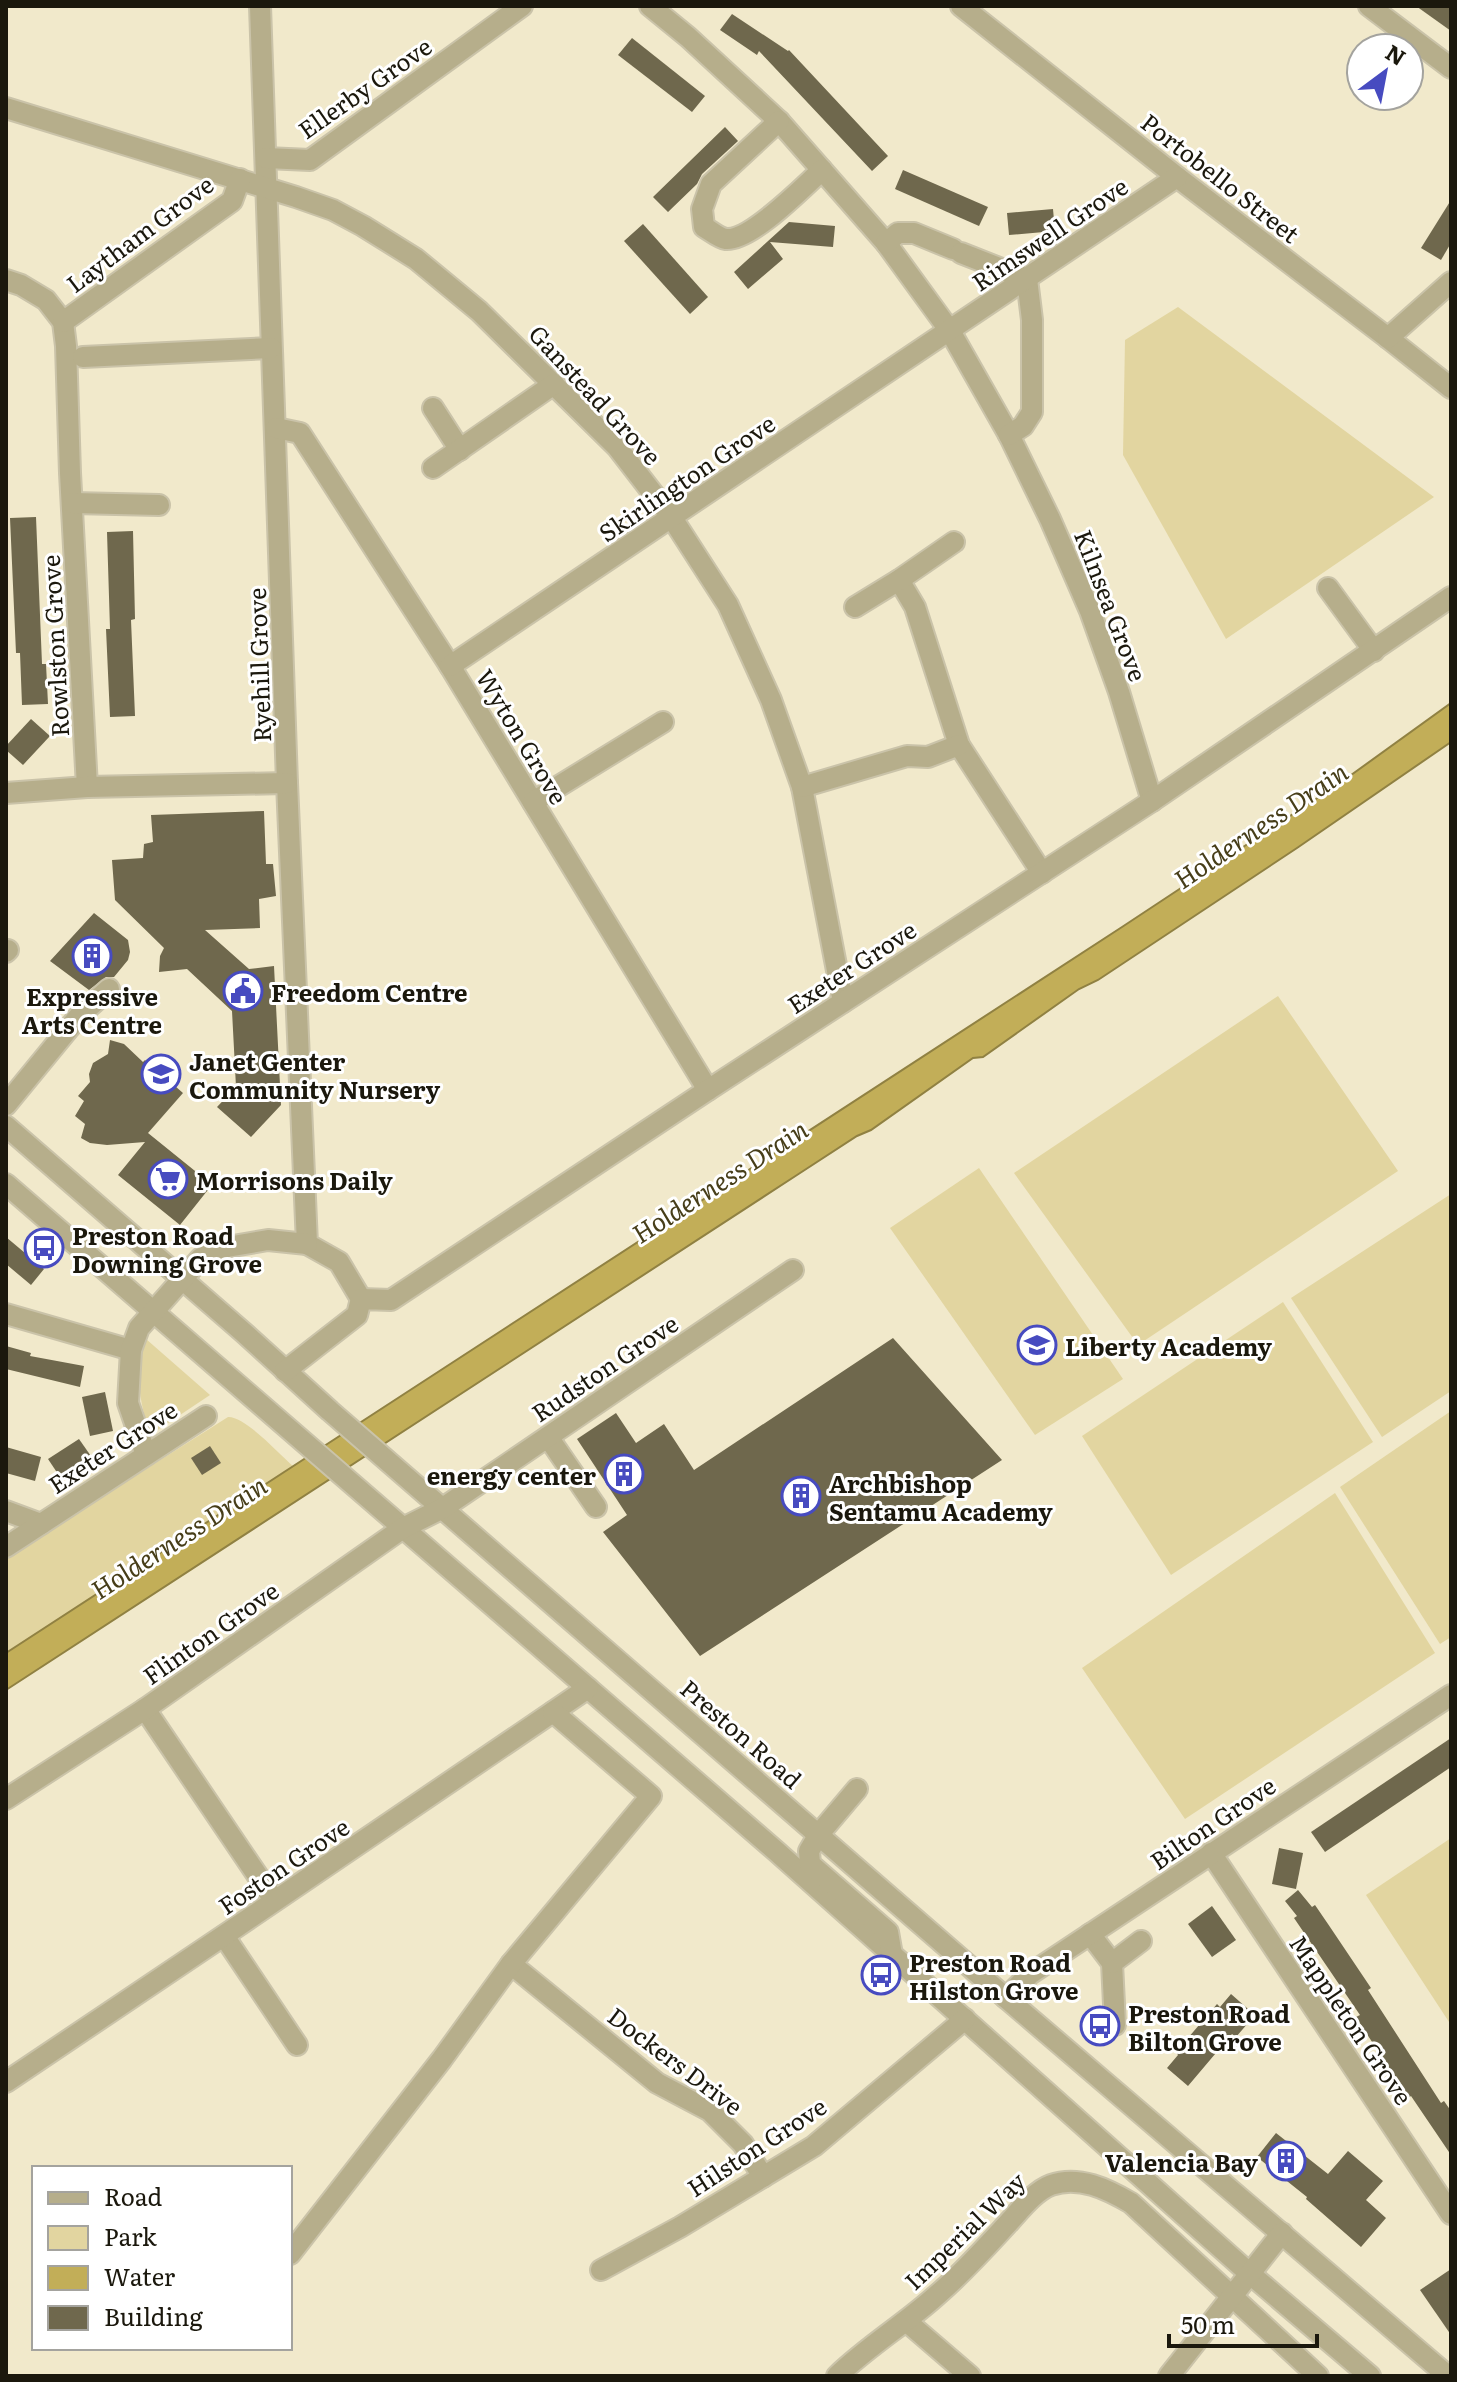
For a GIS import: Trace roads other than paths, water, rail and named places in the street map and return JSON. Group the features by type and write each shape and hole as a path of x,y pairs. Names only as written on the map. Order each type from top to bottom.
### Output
{"street":[{"name":"Ryehill Grove","path":"260,6 287,783 307,1244"},
{"name":"Ellerby Grove","path":"266,158 310,160 522,6"},
{"name":"Kilnsea Grove","path":"650,6 779,121 886,243 950,331 1009,435 1090,611 1119,692 1152,801"},
{"name":"Portobello Street","path":"961,6 1451,388"},
{"path":"1369,6 1451,68"},
{"name":"Ganstead Grove","path":"6,108 333,210 416,259 479,311 617,447 672,518 728,605 771,700 802,787 843,1002"},
{"path":"779,121 711,184 702,209 704,227 724,239 739,237 755,228 822,170"},
{"name":"Rimswell Grove","path":"950,331 1177,177"},
{"name":"Laytham Grove","path":"63,322 232,201 240,179"},
{"path":"886,243 898,233 914,233 1027,279 1032,320 1032,412 1023,426 1009,435"},
{"path":"6,280 46,300 63,322"},
{"path":"1388,338 1451,282"},
{"name":"Rowlston Grove","path":"63,322 70,473 100,794"},
{"name":"Skirlington Grove","path":"450,666 950,331"},
{"path":"83,357 271,348"},
{"path":"433,468 554,384"},
{"path":"433,408 460,450"},
{"name":"Wyton Grove","path":"276,428 300,433 450,666 708,1090"},
{"path":"73,503 159,505"},
{"path":"855,607 954,542"},
{"path":"899,580 915,607 959,745 1042,873"},
{"path":"1328,588 1374,651"},
{"name":"Exeter Grove","path":"361,1299 391,1300 1152,801 1451,597"},
{"path":"533,802 663,722"},
{"path":"802,787 907,756 928,757 959,745"},
{"path":"6,793 100,794 287,783"},
{"path":"6,1105 79,1016 109,989"},
{"name":"Preston Road","path":"6,1126 1006,1998 1448,2376"},
{"path":"6,1184 588,1688 1249,2273 1370,2376"},
{"path":"146,1455 128,1403 131,1350 139,1328 201,1258 227,1247 268,1240 307,1244 339,1262 361,1299 357,1315 285,1371"},
{"name":"Rudston Grove","path":"443,1508 793,1270"},
{"path":"6,1314 131,1350"},
{"name":"Exeter Grove","path":"6,1547 206,1416"},
{"path":"548,1437 596,1507"},
{"name":"Flinton Grove","path":"6,1799 145,1709 403,1528 443,1508"},
{"path":"6,1511 41,1524"},
{"name":"Foston Grove","path":"6,2082 588,1688"},
{"name":"Bilton Grove","path":"1006,1998 1030,1974 1451,1695"},
{"path":"145,1709 274,1900"},
{"path":"292,2251 442,2059 511,1964 651,1796 553,1712"},
{"path":"857,1789 819,1834 809,1851 810,1864 888,1932 892,1955"},
{"name":"Mappleton Grove","path":"1211,1853 1451,2214"},
{"path":"1090,1934 1112,1963 1115,2025"},
{"path":"224,1936 297,2045"},
{"path":"1112,1963 1141,1941"},
{"name":"Dockers Drive","path":"511,1964 657,2083 710,2111 743,2144 763,2177"},
{"name":"Hilston Grove","path":"601,2270 680,2227 814,2146 965,2019"},
{"name":"Imperial Way","path":"837,2376 862,2353 906,2321 972,2262 1025,2204 1047,2186 1069,2181 1104,2188 1131,2203 1318,2376"},
{"path":"1169,2376 1282,2233"},
{"path":"906,2321 970,2376"}],"water":[{"path":"1451,703 1451,742 1297,848 1098,980 1079,989 983,1057 973,1058 871,1130 857,1136 6,1690 6,1653 1122,927 1340,783"}],"place":[{"name":"Expressive Arts Centre","path":"92,956"},
{"name":"Freedom Centre","path":"243,991"},
{"name":"Janet Genter Community Nursery","path":"161,1074"},
{"name":"Morrisons Daily","path":"168,1179"},
{"name":"Preston Road Downing Grove","path":"44,1248"},
{"name":"Liberty Academy","path":"1037,1345"},
{"name":"energy center","path":"624,1474"},
{"name":"Archbishop Sentamu Academy","path":"801,1496"},
{"name":"Preston Road Hilston Grove","path":"881,1975"},
{"name":"Preston Road Bilton Grove","path":"1100,2026"},
{"name":"Valencia Bay","path":"1286,2161"}],"water label":[{"name":"Holderness Drain","path":"1260,824"},
{"name":"Holderness Drain","path":"719,1180"},
{"name":"Holderness Drain","path":"178,1536"}]}
